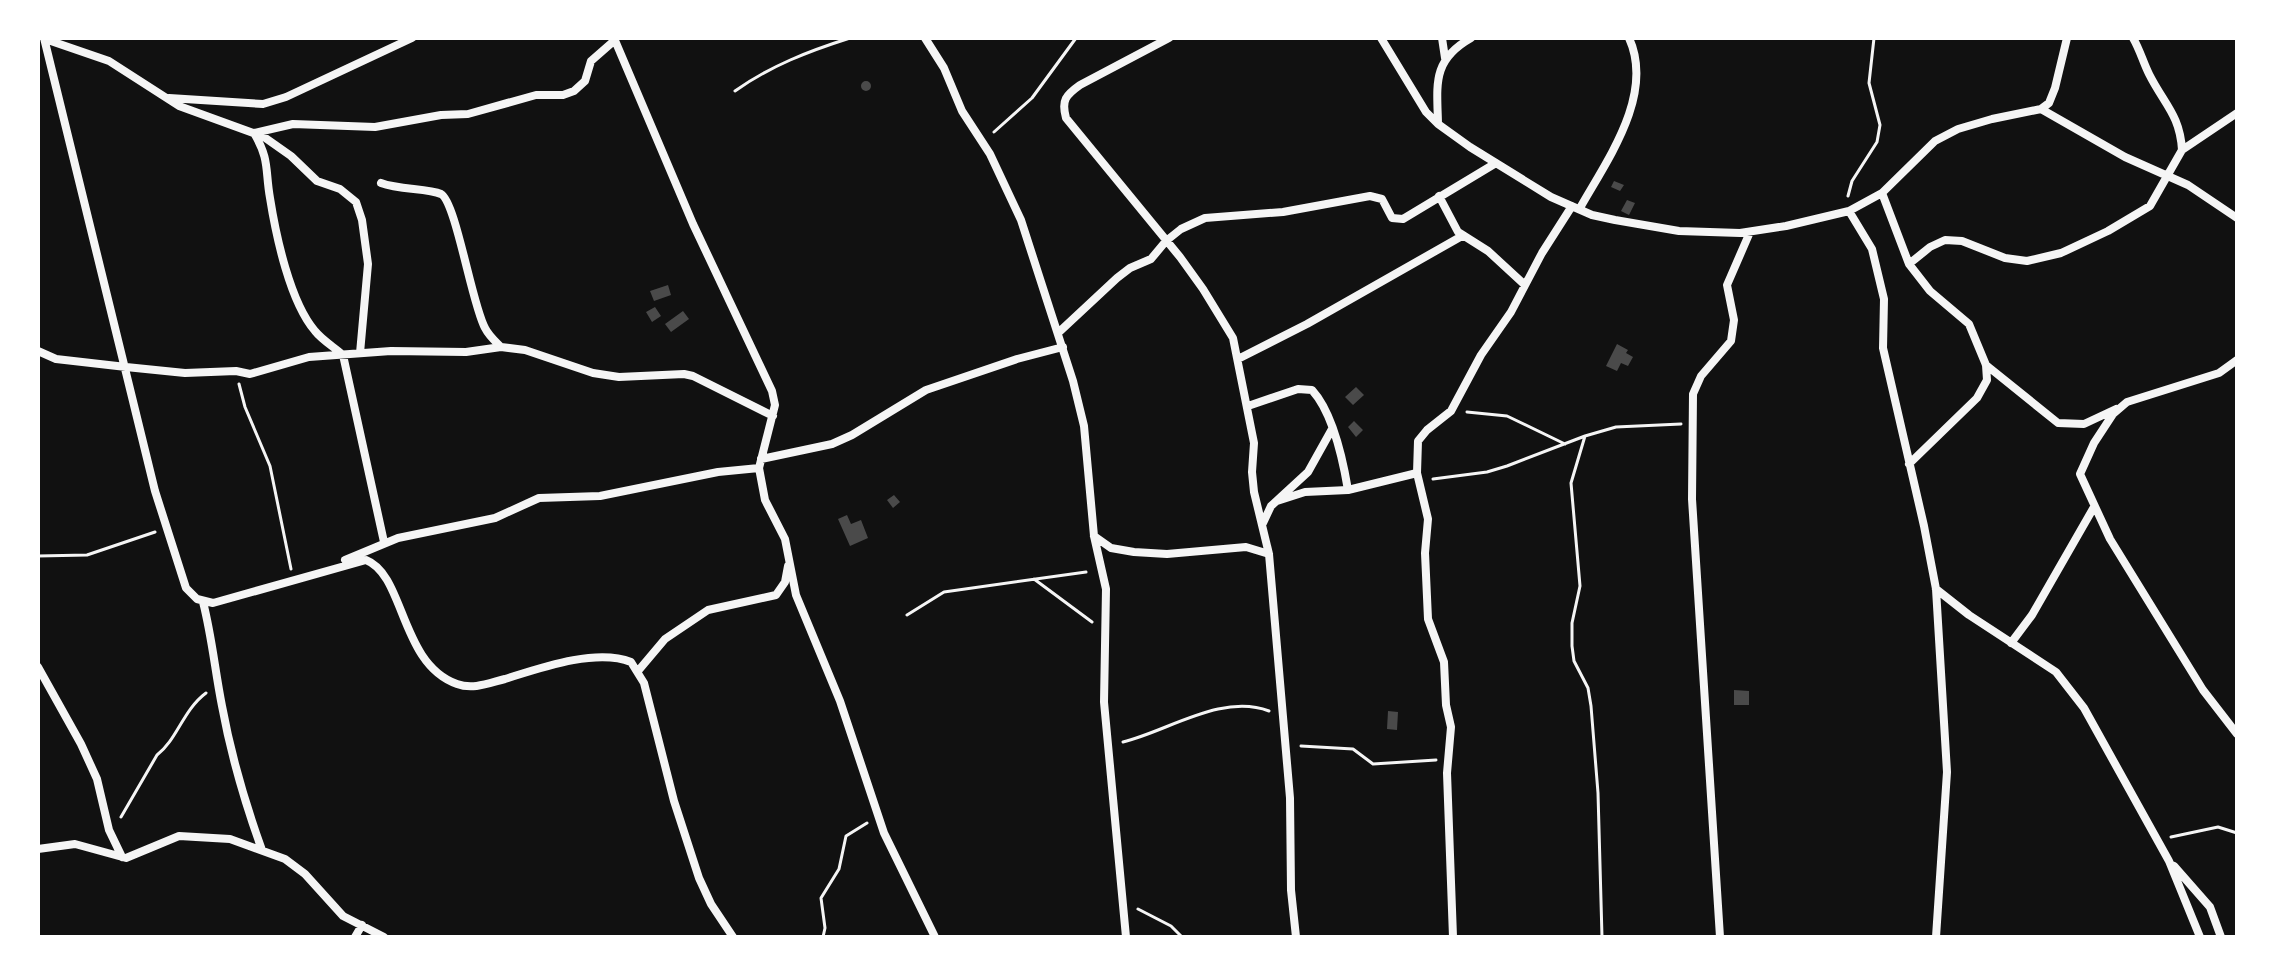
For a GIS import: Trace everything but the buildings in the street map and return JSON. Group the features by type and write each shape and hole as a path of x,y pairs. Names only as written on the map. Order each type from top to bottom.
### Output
{"street":[{"path":"45,38 109,61 164,98 200,115 272,141 317,181 340,189 356,202 362,220 368,264 360,353"},
{"path":"45,38 166,528 186,588 203,602 213,603 366,560 381,569 410,637 430,666 458,685 475,686 547,666 609,657 631,662 644,683 674,801 699,878 711,904 733,937"},
{"path":"164,98 263,104 286,97 412,38"},
{"path":"925,38 944,68 962,111 1005,183 1021,220 1063,347 1084,426 1094,536 1106,589 1104,702 1126,937"},
{"path":"1169,38 1067,95 1064,101 1066,118 1166,241 1221,316 1233,338 1254,443 1253,482 1269,554 1290,798 1291,890 1296,937"},
{"path":"1381,38 1426,112 1438,124 1551,197 1592,215 1615,220 1679,231 1750,232 1847,211 1882,193 1935,141 1958,129 2041,109 2049,103 2055,88 2067,38"},
{"path":"1438,124 1437,80 1445,59 1442,38"},
{"path":"1445,59 1471,38"},
{"path":"1453,937 1447,759 1451,727 1446,705 1444,662 1428,619 1425,553 1428,519 1418,476 1418,441 1451,411 1481,355 1612,151 1632,104 1635,64 1629,38"},
{"path":"2133,38 2148,71 2176,118 2181,130 2182,150"},
{"path":"254,133 293,124 375,127 441,115 468,114 536,95 563,95 574,91 585,81 591,61 615,39 693,224 772,391 775,405 760,463 765,500 785,539 796,595 840,701 880,820 935,937"},
{"path":"2041,109 2125,157 2188,185 2237,218"},
{"path":"1909,264 1930,247 1949,240 1962,241 2005,258 2027,261 2061,253 2147,209 2182,150 2237,113"},
{"path":"254,133 267,161 273,216 295,298 318,335 343,355 384,542"},
{"path":"1058,333 1117,278 1151,259 1181,229 1205,218 1283,212 1370,196 1382,199 1392,218 1403,219 1496,163"},
{"path":"381,183 404,190 439,193 445,197 453,212 483,326 501,347"},
{"path":"1882,193 1909,264 1930,291 1969,324 1986,365 1987,380 1977,398 1909,464"},
{"path":"1439,196 1452,224 1462,236 1488,251 1525,285"},
{"path":"1847,211 1872,249 1884,299 1883,348 1936,589 1947,772 1936,937"},
{"path":"1720,937 1692,499 1693,424 1695,385 1734,335 1733,308 1727,285 1750,232"},
{"path":"1238,359 1307,324 1462,236"},
{"path":"38,351 56,359 126,367 185,373 236,371 257,374 309,357 466,352 501,347 525,350 593,373 619,377 693,376 773,416"},
{"path":"328,570 384,542 495,518 539,498 600,496 760,463 832,444 926,390 1063,347"},
{"path":"1986,365 2047,417 2065,425 2084,424 2144,395 2219,373 2237,360"},
{"path":"1248,406 1307,388 1316,394 1332,428 1348,490"},
{"path":"2120,407 2094,443 2080,470 2081,479 2110,539 2203,690 2237,734"},
{"path":"1263,524 1267,512 1308,472 1332,428"},
{"path":"1277,501 1305,492 1348,490 1418,476"},
{"path":"2011,643 2032,615 2094,507"},
{"path":"1094,536 1111,548 1134,552 1167,554 1246,547 1269,554"},
{"path":"638,671 665,639 708,610 776,595 785,582 789,561"},
{"path":"1936,589 1969,615 2056,672 2084,708 2169,861 2200,937"},
{"path":"203,602 241,792 262,850"},
{"path":"38,667 97,779 111,835 122,857"},
{"path":"38,849 75,844 131,857 179,836 230,839 285,859 305,874 338,911 384,937"},
{"path":"2169,861 2210,907 2221,937"},
{"path":"355,937 362,925"}],"path":[{"path":"735,91 779,64 850,38"},
{"path":"982,142 1032,98 1076,38"},
{"path":"1847,211 1852,181 1877,142 1880,125 1869,83 1874,38"},
{"path":"236,371 245,407 270,466 293,580"},
{"path":"1451,411 1507,416 1565,444"},
{"path":"1418,476 1487,472 1616,427 1693,424"},
{"path":"1585,436 1571,483 1580,586 1572,623 1572,646 1574,661 1588,688 1594,736 1602,937"},
{"path":"38,556 87,555 166,528"},
{"path":"907,615 944,592 1102,570"},
{"path":"1033,579 1105,630"},
{"path":"111,835 132,794 187,712 219,685"},
{"path":"1110,751 1122,742 1206,713 1238,706 1257,706 1282,719"},
{"path":"1285,745 1353,749 1373,764 1447,759"},
{"path":"823,937 825,928 821,898 839,869 846,836 864,824 880,820"},
{"path":"2156,837 2178,836 2218,827 2237,833"},
{"path":"1123,899 1171,926 1182,937"}]}
